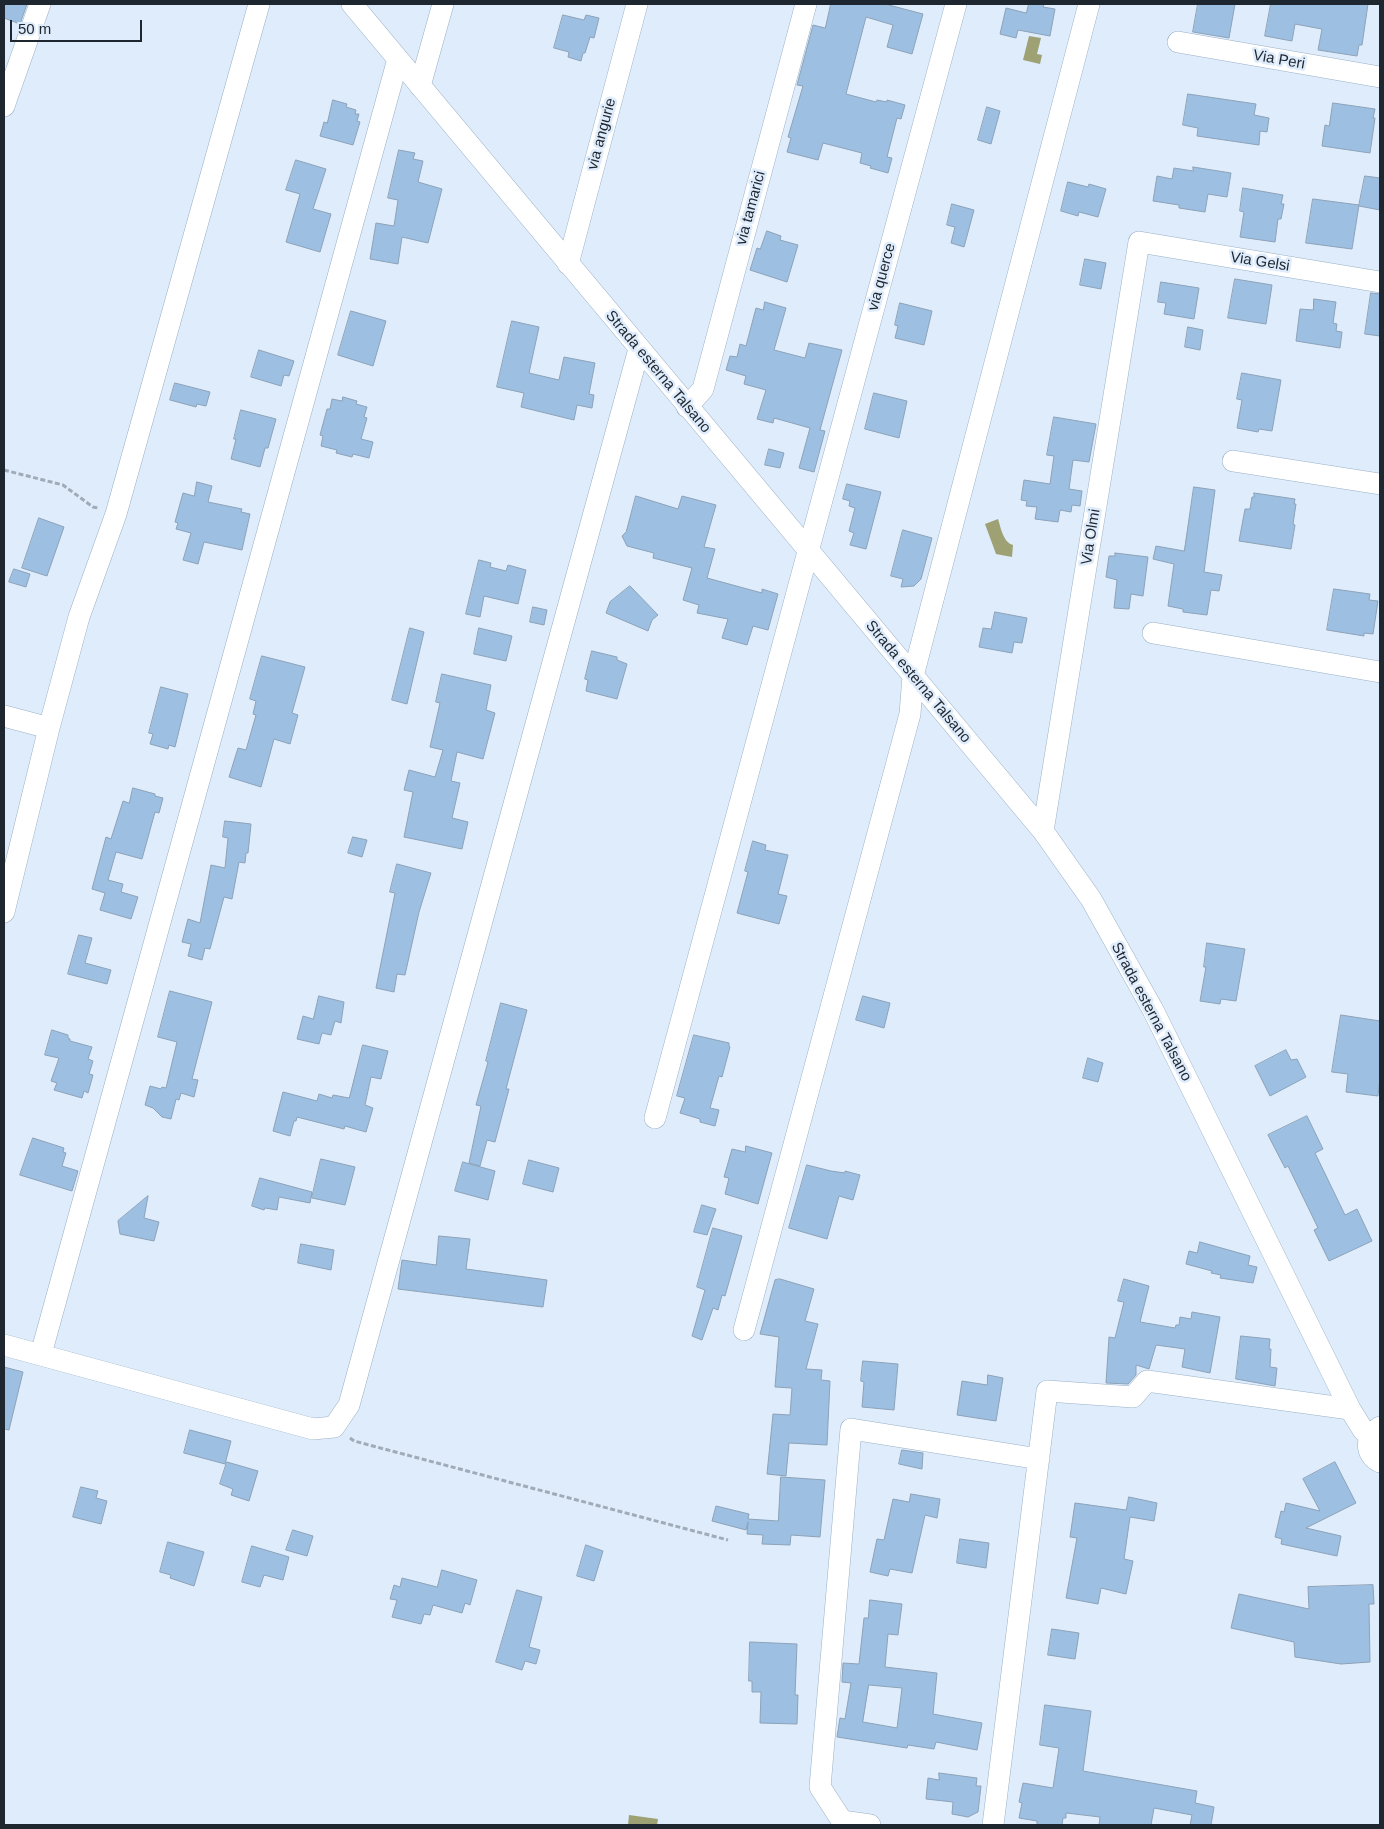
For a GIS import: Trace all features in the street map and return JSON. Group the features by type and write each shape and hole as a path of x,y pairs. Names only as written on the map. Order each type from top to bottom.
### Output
{"street":[{"path":"4,106 40,4"},
{"path":"4,912 49,728 79,617 116,514 259,4"},
{"name":"Strada esterna Talsano","path":"352,4 638,349 1043,831 1091,900 1153,1010 1350,1409 1363,1430 1375,1432"},
{"path":"420,86 443,4"},
{"name":"via angurie","path":"568,264 637,4"},
{"name":"via tamarici","path":"687,407 703,389 806,4"},
{"name":"via querce","path":"655,1118 956,4"},
{"path":"744,1330 910,714 913,676 1089,4"},
{"name":"Via Peri","path":"1178,42 1380,77"},
{"path":"41,1354 398,59"},
{"name":"Via Gelsi","path":"1139,242 1380,282"},
{"name":"Via Olmi","path":"1043,831 1139,242"},
{"path":"4,1345 313,1429 334,1427 349,1405 638,349"},
{"path":"1232,461 1380,484"},
{"path":"1153,633 1380,672"},
{"path":"4,716 49,728"},
{"path":"993,1825 1047,1390 1133,1397 1147,1381 1350,1409"},
{"path":"870,1825 842,1821 820,1787 852,1429 1039,1459"},
{"path":"1375,1432 1368,1440 1369,1451 1380,1462"}],"path":[{"path":"4,470 63,486 93,506 116,514"},
{"path":"334,1427 354,1441 728,1540"}],"shaded area":[{"path":"1029,36 1041,38 1037,54 1042,55 1040,64 1023,60"},
{"path":"998,519 1005,538 1013,545 1012,557 996,554 985,524"},
{"path":"629,1815 658,1819 657,1825 628,1825"}],"building":[{"path":"4,4 27,4 20,24 4,18"},
{"path":"831,4 885,4 923,14 912,54 887,47 893,25 866,17 846,94 876,102 877,100 887,102 887,100 905,105 901,119 897,118 887,157 892,158 888,173 860,163 862,153 823,143 818,160 787,152 791,138 788,137 803,86 797,85 813,25 825,28"},
{"path":"1029,4 1044,4 1043,7 1055,9 1050,36 1018,30 1016,38 1000,34 1006,8 1026,13"},
{"path":"1198,4 1235,4 1229,38 1193,32"},
{"path":"1271,4 1368,4 1362,45 1359,45 1357,56 1318,50 1322,29 1295,24 1292,41 1265,36"},
{"path":"563,15 584,20 586,15 599,18 594,38 590,37 581,61 568,57 569,52 554,48"},
{"path":"1188,94 1256,104 1254,115 1269,118 1267,132 1260,131 1259,145 1197,136 1198,128 1183,125"},
{"path":"333,100 347,104 346,107 356,110 355,114 359,114 357,121 360,122 353,145 320,136 324,122 327,123"},
{"path":"1333,103 1375,109 1370,153 1322,146 1325,125 1329,126"},
{"path":"987,107 1000,111 991,144 978,140"},
{"path":"399,150 415,153 413,159 423,161 418,182 442,189 428,243 402,237 398,264 370,259 376,223 394,226 398,200 388,198"},
{"path":"296,160 326,169 313,209 331,214 320,252 286,242 300,194 286,190"},
{"path":"1193,167 1231,173 1227,197 1208,194 1205,212 1153,201 1157,176 1172,179 1174,168 1193,171"},
{"path":"1365,176 1380,178 1380,210 1359,206"},
{"path":"1068,182 1088,187 1089,184 1106,189 1098,217 1079,212 1078,216 1061,211"},
{"path":"1243,188 1283,195 1281,204 1284,204 1281,219 1278,219 1275,242 1240,237 1244,212 1240,211"},
{"path":"1313,199 1359,205 1352,249 1306,243"},
{"path":"952,204 974,210 964,247 951,243 955,227 947,225"},
{"path":"767,231 781,236 780,240 798,245 787,282 750,270 757,248 760,249"},
{"path":"1085,259 1106,263 1101,289 1080,285"},
{"path":"1235,279 1272,285 1266,324 1228,318"},
{"path":"1161,282 1199,288 1194,319 1164,314 1166,303 1158,302"},
{"path":"1371,293 1380,294 1380,336 1365,334"},
{"path":"1314,299 1336,302 1333,323 1337,324 1336,331 1342,332 1340,348 1296,341 1300,309 1313,310"},
{"path":"765,302 786,308 774,350 805,358 809,343 842,350 820,430 825,431 814,472 799,468 810,428 774,418 773,423 757,419 766,390 744,384 746,376 726,370 730,356 737,357 740,344 746,346 756,308 763,310"},
{"path":"900,303 932,311 924,345 895,338 898,326 895,325"},
{"path":"351,311 386,321 373,366 338,355"},
{"path":"512,321 539,327 529,373 559,380 564,357 595,363 589,394 594,395 592,408 577,405 574,420 521,407 524,393 497,387"},
{"path":"1188,327 1203,330 1200,350 1185,347"},
{"path":"259,350 294,361 289,376 284,375 281,386 251,377"},
{"path":"1242,373 1281,380 1272,431 1259,429 1258,432 1237,428 1242,400 1237,399"},
{"path":"175,383 210,392 206,406 197,404 196,407 170,400"},
{"path":"874,393 907,401 899,438 865,429"},
{"path":"343,397 357,401 356,404 367,407 364,417 367,418 361,439 373,442 369,458 353,454 352,457 336,453 337,450 321,446 323,436 320,435 327,409 330,409 332,399 342,401"},
{"path":"241,410 276,419 268,448 265,448 260,467 231,459"},
{"path":"1054,417 1096,424 1089,462 1073,460 1069,489 1082,491 1080,506 1072,505 1071,512 1060,510 1058,522 1035,519 1037,507 1026,506 1027,501 1021,500 1024,480 1050,484 1054,456 1047,455"},
{"path":"769,449 784,453 780,468 765,465"},
{"path":"197,482 212,486 208,502 242,509 241,512 250,514 242,550 204,542 198,564 183,560 191,533 176,529 178,523 175,522 183,493 194,496"},
{"path":"847,484 881,492 866,549 850,545 854,533 849,531 855,508 849,506 850,501 843,499"},
{"path":"1194,487 1215,490 1204,572 1222,575 1219,591 1211,590 1207,615 1183,612 1183,609 1168,606 1174,564 1153,559 1156,546 1184,551"},
{"path":"1254,493 1295,499 1293,524 1295,525 1291,549 1239,541 1245,509 1250,509"},
{"path":"636,496 678,509 682,496 716,505 704,547 715,549 707,578 762,593 762,589 778,594 768,630 753,626 747,645 722,638 728,619 697,613 699,605 683,600 692,568 653,558 654,553 627,546 622,536 626,532"},
{"path":"39,518 64,527 47,576 22,568"},
{"path":"903,530 932,538 921,579 914,586 901,587 903,579 891,576"},
{"path":"1115,553 1148,557 1143,596 1131,594 1129,609 1114,608 1117,580 1106,577 1109,556 1115,556"},
{"path":"479,560 491,563 490,567 506,571 508,565 526,570 518,604 484,596 480,617 466,614"},
{"path":"14,569 30,574 26,587 9,582"},
{"path":"630,586 658,615 652,620 648,631 606,613 610,602"},
{"path":"1334,589 1370,594 1369,600 1378,601 1373,634 1364,633 1364,636 1327,630"},
{"path":"533,607 547,610 544,625 530,622"},
{"path":"995,612 1027,618 1022,643 1014,642 1012,653 979,647 983,628 991,629"},
{"path":"410,628 424,632 407,704 392,700"},
{"path":"479,628 512,636 506,661 474,654"},
{"path":"592,651 617,657 617,660 627,664 617,699 586,691 588,680 585,679"},
{"path":"262,656 305,667 292,713 298,715 290,744 274,739 261,787 229,777 238,748 246,750 256,715 253,714 256,701 250,699"},
{"path":"442,674 491,685 486,710 495,713 483,759 457,752 451,781 460,783 452,818 468,822 462,849 404,837 413,792 404,790 409,770 435,777 443,750 430,747 440,703 436,702"},
{"path":"161,687 188,694 175,747 169,745 168,749 150,744 153,734 149,733"},
{"path":"133,788 163,798 159,813 155,812 142,859 116,852 108,880 123,884 121,892 138,897 131,919 100,910 105,893 92,889 106,837 111,839 123,801 129,803"},
{"path":"225,821 251,824 248,853 246,853 245,863 239,862 232,899 224,897 210,949 205,948 202,960 188,956 191,944 182,942 188,919 200,923 211,865 225,868 228,838 223,837"},
{"path":"353,837 367,840 362,857 348,853"},
{"path":"753,841 766,845 765,850 788,855 778,894 787,896 779,924 737,913 748,872 745,871"},
{"path":"397,864 431,873 419,912 405,975 397,974 394,992 376,988 395,893 390,892"},
{"path":"79,935 92,938 85,963 111,970 107,984 68,974"},
{"path":"1207,943 1245,949 1236,1001 1221,999 1220,1004 1200,1001 1206,967 1204,967"},
{"path":"170,991 212,1002 192,1079 198,1080 194,1097 181,1093 179,1100 176,1099 171,1119 162,1117 153,1108 145,1105 150,1086 161,1089 162,1087 166,1088 177,1042 158,1037"},
{"path":"319,996 344,1002 341,1023 335,1021 331,1035 322,1033 319,1044 297,1039 303,1016 313,1019"},
{"path":"863,996 890,1003 884,1028 856,1020"},
{"path":"501,1003 527,1010 506,1089 509,1089 495,1142 487,1140 480,1166 469,1163 481,1106 476,1105"},
{"path":"1341,1015 1380,1021 1378,1096 1346,1092 1348,1074 1332,1072"},
{"path":"52,1030 68,1035 70,1041 92,1047 88,1059 93,1061 89,1074 93,1075 88,1093 84,1091 82,1098 54,1090 57,1083 51,1081 59,1058 45,1055"},
{"path":"694,1035 729,1043 730,1047 722,1077 719,1076 710,1108 719,1110 715,1126 680,1113 685,1098 677,1096"},
{"path":"363,1045 388,1051 381,1079 371,1077 365,1105 373,1108 366,1132 345,1126 344,1129 297,1117 290,1136 273,1131 283,1092 317,1101 319,1094 332,1098 333,1095 349,1098"},
{"path":"1286,1050 1291,1060 1297,1059 1306,1077 1270,1096 1255,1066"},
{"path":"1088,1058 1103,1063 1098,1082 1083,1078"},
{"path":"1307,1116 1323,1149 1315,1153 1345,1215 1357,1209 1372,1241 1329,1261 1314,1230 1318,1228 1288,1166 1285,1168 1268,1135"},
{"path":"33,1138 64,1148 63,1152 66,1153 62,1166 78,1171 72,1191 20,1175"},
{"path":"746,1146 772,1153 758,1204 725,1194 729,1178 724,1177 732,1149 745,1152"},
{"path":"321,1159 355,1167 345,1205 312,1198"},
{"path":"529,1160 559,1168 553,1192 523,1184"},
{"path":"463,1162 495,1171 488,1200 455,1191"},
{"path":"807,1165 860,1175 853,1200 839,1196 827,1239 789,1228"},
{"path":"260,1178 312,1192 310,1203 279,1197 277,1210 265,1208 264,1210 252,1206"},
{"path":"148,1196 144,1218 159,1222 154,1241 120,1234 118,1221"},
{"path":"702,1205 716,1209 707,1235 694,1232"},
{"path":"713,1228 742,1236 725,1296 722,1295 718,1310 713,1308 702,1340 692,1336 705,1290 697,1287"},
{"path":"439,1236 470,1239 466,1269 547,1280 543,1307 398,1289 402,1260 436,1265"},
{"path":"1200,1242 1250,1256 1248,1265 1257,1267 1253,1283 1220,1278 1221,1275 1211,1273 1212,1271 1186,1264 1189,1251 1197,1253"},
{"path":"301,1244 334,1250 331,1270 298,1263"},
{"path":"780,1279 814,1289 805,1321 818,1324 806,1369 822,1370 821,1380 830,1381 827,1445 789,1443 786,1476 767,1474 773,1414 790,1415 792,1388 775,1387 779,1337 760,1334 775,1280"},
{"path":"1124,1279 1149,1286 1140,1322 1175,1328 1176,1325 1179,1325 1180,1317 1191,1319 1192,1312 1220,1317 1210,1373 1182,1367 1185,1349 1156,1345 1149,1369 1136,1365 1136,1375 1128,1384 1106,1383 1109,1337 1115,1338 1124,1302 1118,1301"},
{"path":"1241,1336 1270,1339 1270,1367 1277,1368 1275,1386 1236,1379"},
{"path":"863,1361 898,1364 894,1410 862,1407 864,1382 861,1381"},
{"path":"4,1367 23,1372 9,1430 4,1429"},
{"path":"988,1375 1003,1378 996,1421 957,1415 962,1381 987,1385"},
{"path":"190,1430 231,1441 225,1464 184,1453"},
{"path":"902,1450 923,1453 922,1469 899,1464"},
{"path":"227,1462 258,1471 249,1501 231,1495 233,1489 220,1484"},
{"path":"1335,1462 1356,1503 1306,1528 1341,1536 1337,1556 1281,1544 1282,1539 1275,1537 1281,1511 1284,1512 1286,1503 1320,1511 1303,1479"},
{"path":"781,1477 825,1480 820,1537 791,1535 790,1545 762,1544 763,1535 747,1534 748,1522 746,1530 712,1521 716,1506 749,1514 748,1519 778,1521"},
{"path":"81,1487 98,1491 96,1498 107,1501 101,1524 73,1517"},
{"path":"911,1494 940,1499 937,1518 925,1515 912,1573 890,1569 888,1576 870,1572 877,1539 884,1540 893,1499 909,1502"},
{"path":"1129,1497 1157,1503 1154,1521 1130,1517 1124,1559 1133,1561 1126,1594 1101,1588 1098,1604 1066,1598 1077,1538 1070,1537 1075,1503 1126,1510"},
{"path":"293,1530 313,1536 307,1556 286,1550"},
{"path":"960,1539 989,1543 986,1568 957,1563"},
{"path":"168,1542 204,1552 194,1586 170,1578 171,1575 160,1572"},
{"path":"586,1545 603,1551 594,1581 577,1576"},
{"path":"252,1546 289,1557 283,1580 264,1575 260,1587 242,1582"},
{"path":"442,1570 477,1580 470,1605 465,1603 462,1613 433,1605 430,1615 424,1614 421,1624 392,1617 397,1600 390,1599 394,1585 400,1587 402,1578 437,1587"},
{"path":"1373,1585 1374,1604 1369,1604 1370,1662 1341,1664 1295,1657 1294,1642 1231,1628 1239,1594 1309,1609 1308,1587"},
{"path":"517,1590 542,1597 529,1647 540,1650 536,1664 525,1661 522,1670 496,1662"},
{"path":"870,1600 902,1604 898,1635 888,1634 885,1667 937,1673 933,1714 982,1723 977,1750 936,1742 934,1749 908,1745 907,1748 837,1737 840,1718 845,1719 851,1683 842,1682 843,1663 859,1664 864,1618 868,1618","holes":["869,1685 902,1688 897,1728 863,1722"]},
{"path":"1052,1629 1079,1633 1075,1659 1048,1655"},
{"path":"750,1642 797,1644 795,1695 798,1695 797,1724 760,1723 761,1692 752,1692 752,1681 749,1681"},
{"path":"1045,1705 1091,1711 1083,1771 1197,1791 1195,1803 1214,1807 1211,1825 1190,1825 1192,1815 1154,1808 1151,1825 1099,1825 1100,1817 1066,1813 1066,1818 1063,1818 1062,1825 1037,1825 1037,1821 1019,1818 1022,1803 1019,1802 1023,1783 1053,1788 1059,1748 1040,1745"},
{"path":"939,1773 977,1778 976,1786 981,1786 978,1812 968,1817 952,1814 953,1802 926,1799 928,1778 939,1780"}]}
